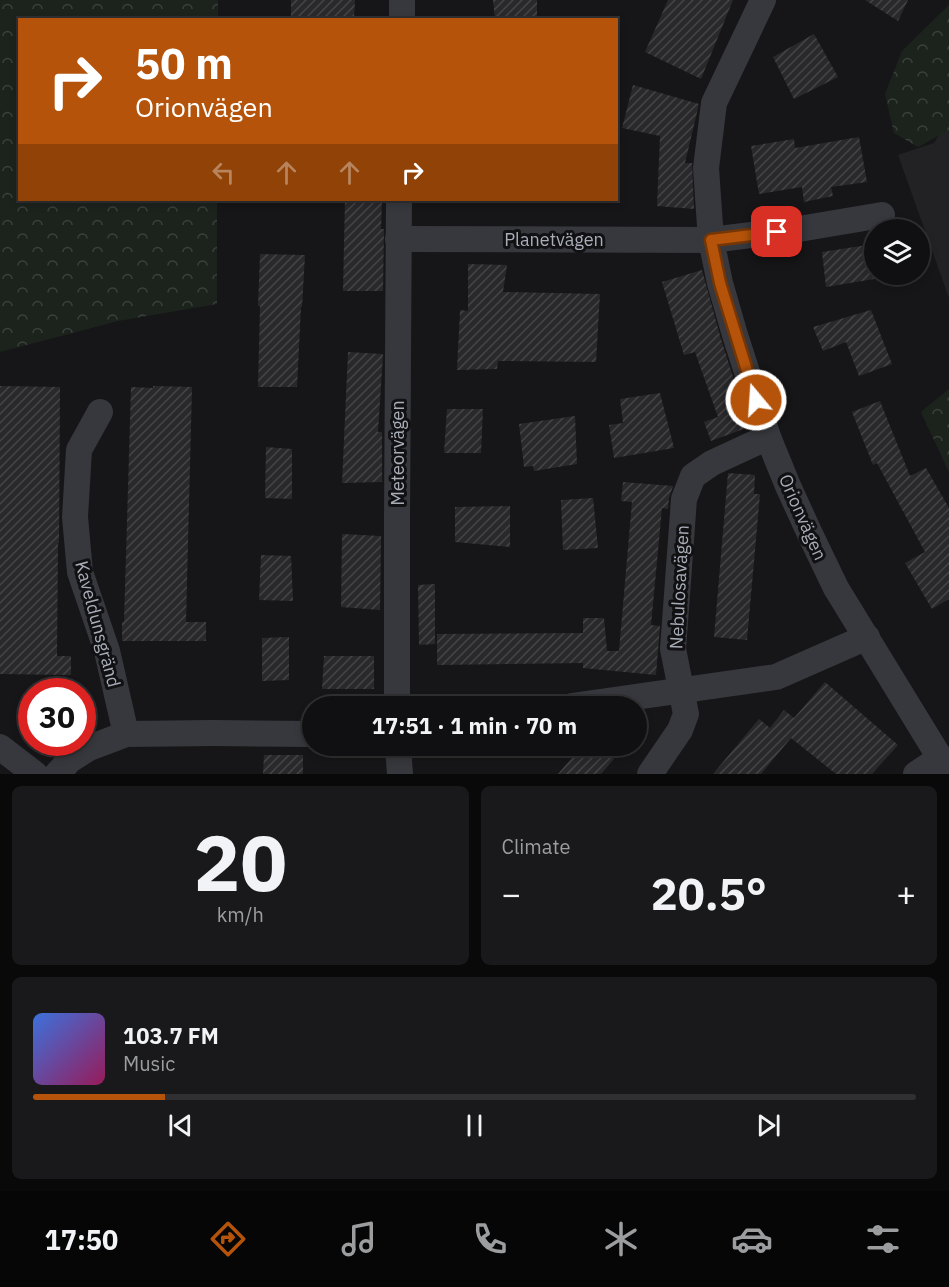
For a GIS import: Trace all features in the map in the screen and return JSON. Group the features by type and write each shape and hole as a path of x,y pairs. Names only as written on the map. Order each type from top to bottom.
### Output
{"street":[{"path":"402,0 402,18"},
{"name":"Orionvägen","path":"763,0 714,103 706,168 711,240 720,283 768,437 793,496 836,588 944,764"},
{"name":"Meteorvägen","path":"398,696 399,201"},
{"path":"711,240 799,229 882,215"},
{"name":"Planetvägen","path":"398,239 711,240"},
{"name":"Kaveldunsgränd","path":"100,412 79,450 75,517 80,572 107,651 126,734"},
{"name":"Nebulosavägen","path":"650,774 680,730 686,714 673,649 684,499 693,476 712,463 768,437"},
{"path":"641,696 776,677 867,637"},
{"path":"57,774 70,760 89,748 126,734 302,734"},
{"path":"0,747 35,774"},
{"path":"399,756 400,774"},
{"path":"916,774 944,764"}],"shaded area":[{"path":"949,119 949,298 930,245 930,219 921,219 898,155 934,143"}],"green space":[{"path":"0,0 218,0 218,18 18,18 18,201 217,201 217,304 118,321 0,352"},
{"path":"949,5 949,130 918,147 894,133 885,94 902,51"},
{"path":"949,389 949,472 921,412"}],"building":[{"path":"291,0 355,0 354,18 291,18"},
{"path":"493,0 537,0 537,18 495,18"},
{"path":"668,0 733,0 701,79 645,52"},
{"path":"865,0 908,0 898,21"},
{"path":"814,34 838,77 794,99 773,57"},
{"path":"633,85 699,104 685,163 692,163 694,209 657,206 660,136 622,128"},
{"path":"859,137 867,182 831,187 833,196 804,202 802,187 759,194 751,146 794,139 795,148"},
{"path":"345,201 382,201 383,291 343,291"},
{"path":"864,246 864,281 826,287 822,252"},
{"path":"260,254 305,255 297,387 258,387"},
{"path":"468,264 507,265 503,292 600,294 596,362 498,361 497,369 457,370 460,310 468,311"},
{"path":"702,270 749,427 711,441 704,422 718,417 695,352 684,355 662,282"},
{"path":"871,310 892,364 859,376 846,342 823,351 813,327"},
{"path":"348,352 383,354 378,432 382,432 382,482 342,483"},
{"path":"0,386 60,387 57,656 71,656 71,675 0,674"},
{"path":"153,386 192,387 186,622 206,622 206,641 122,641 131,387 153,388"},
{"path":"660,393 674,448 614,458 609,425 623,423 620,399"},
{"path":"880,401 910,476 926,468 949,508 949,599 932,609 905,563 925,552 877,463 873,465 852,412"},
{"path":"447,409 483,409 481,453 444,453"},
{"path":"575,416 577,464 534,471 533,466 524,467 519,424"},
{"path":"266,447 292,449 292,499 265,498"},
{"path":"728,473 755,475 754,494 760,494 747,640 714,637"},
{"path":"623,482 673,486 668,509 662,508 651,625 660,626 656,675 583,668 583,663 437,665 437,634 583,633 583,618 604,618 607,651 619,651 632,502 621,501"},
{"path":"593,498 598,548 563,550 561,500"},
{"path":"510,506 510,547 455,542 455,507"},
{"path":"342,534 381,536 380,610 341,607"},
{"path":"261,555 291,556 293,601 259,600"},
{"path":"435,584 435,644 419,645 418,585"},
{"path":"289,637 289,680 262,681 262,638"},
{"path":"324,656 374,656 374,689 322,689"},
{"path":"825,682 898,745 872,774 836,774 791,738 761,774 713,774 759,719 770,728 784,710 794,718"},
{"path":"264,755 303,756 303,774 263,774"},
{"path":"573,756 610,756 614,759 601,774 558,774"}],"route":[{"path":"756,400 720,283 711,240 777,232"}]}
